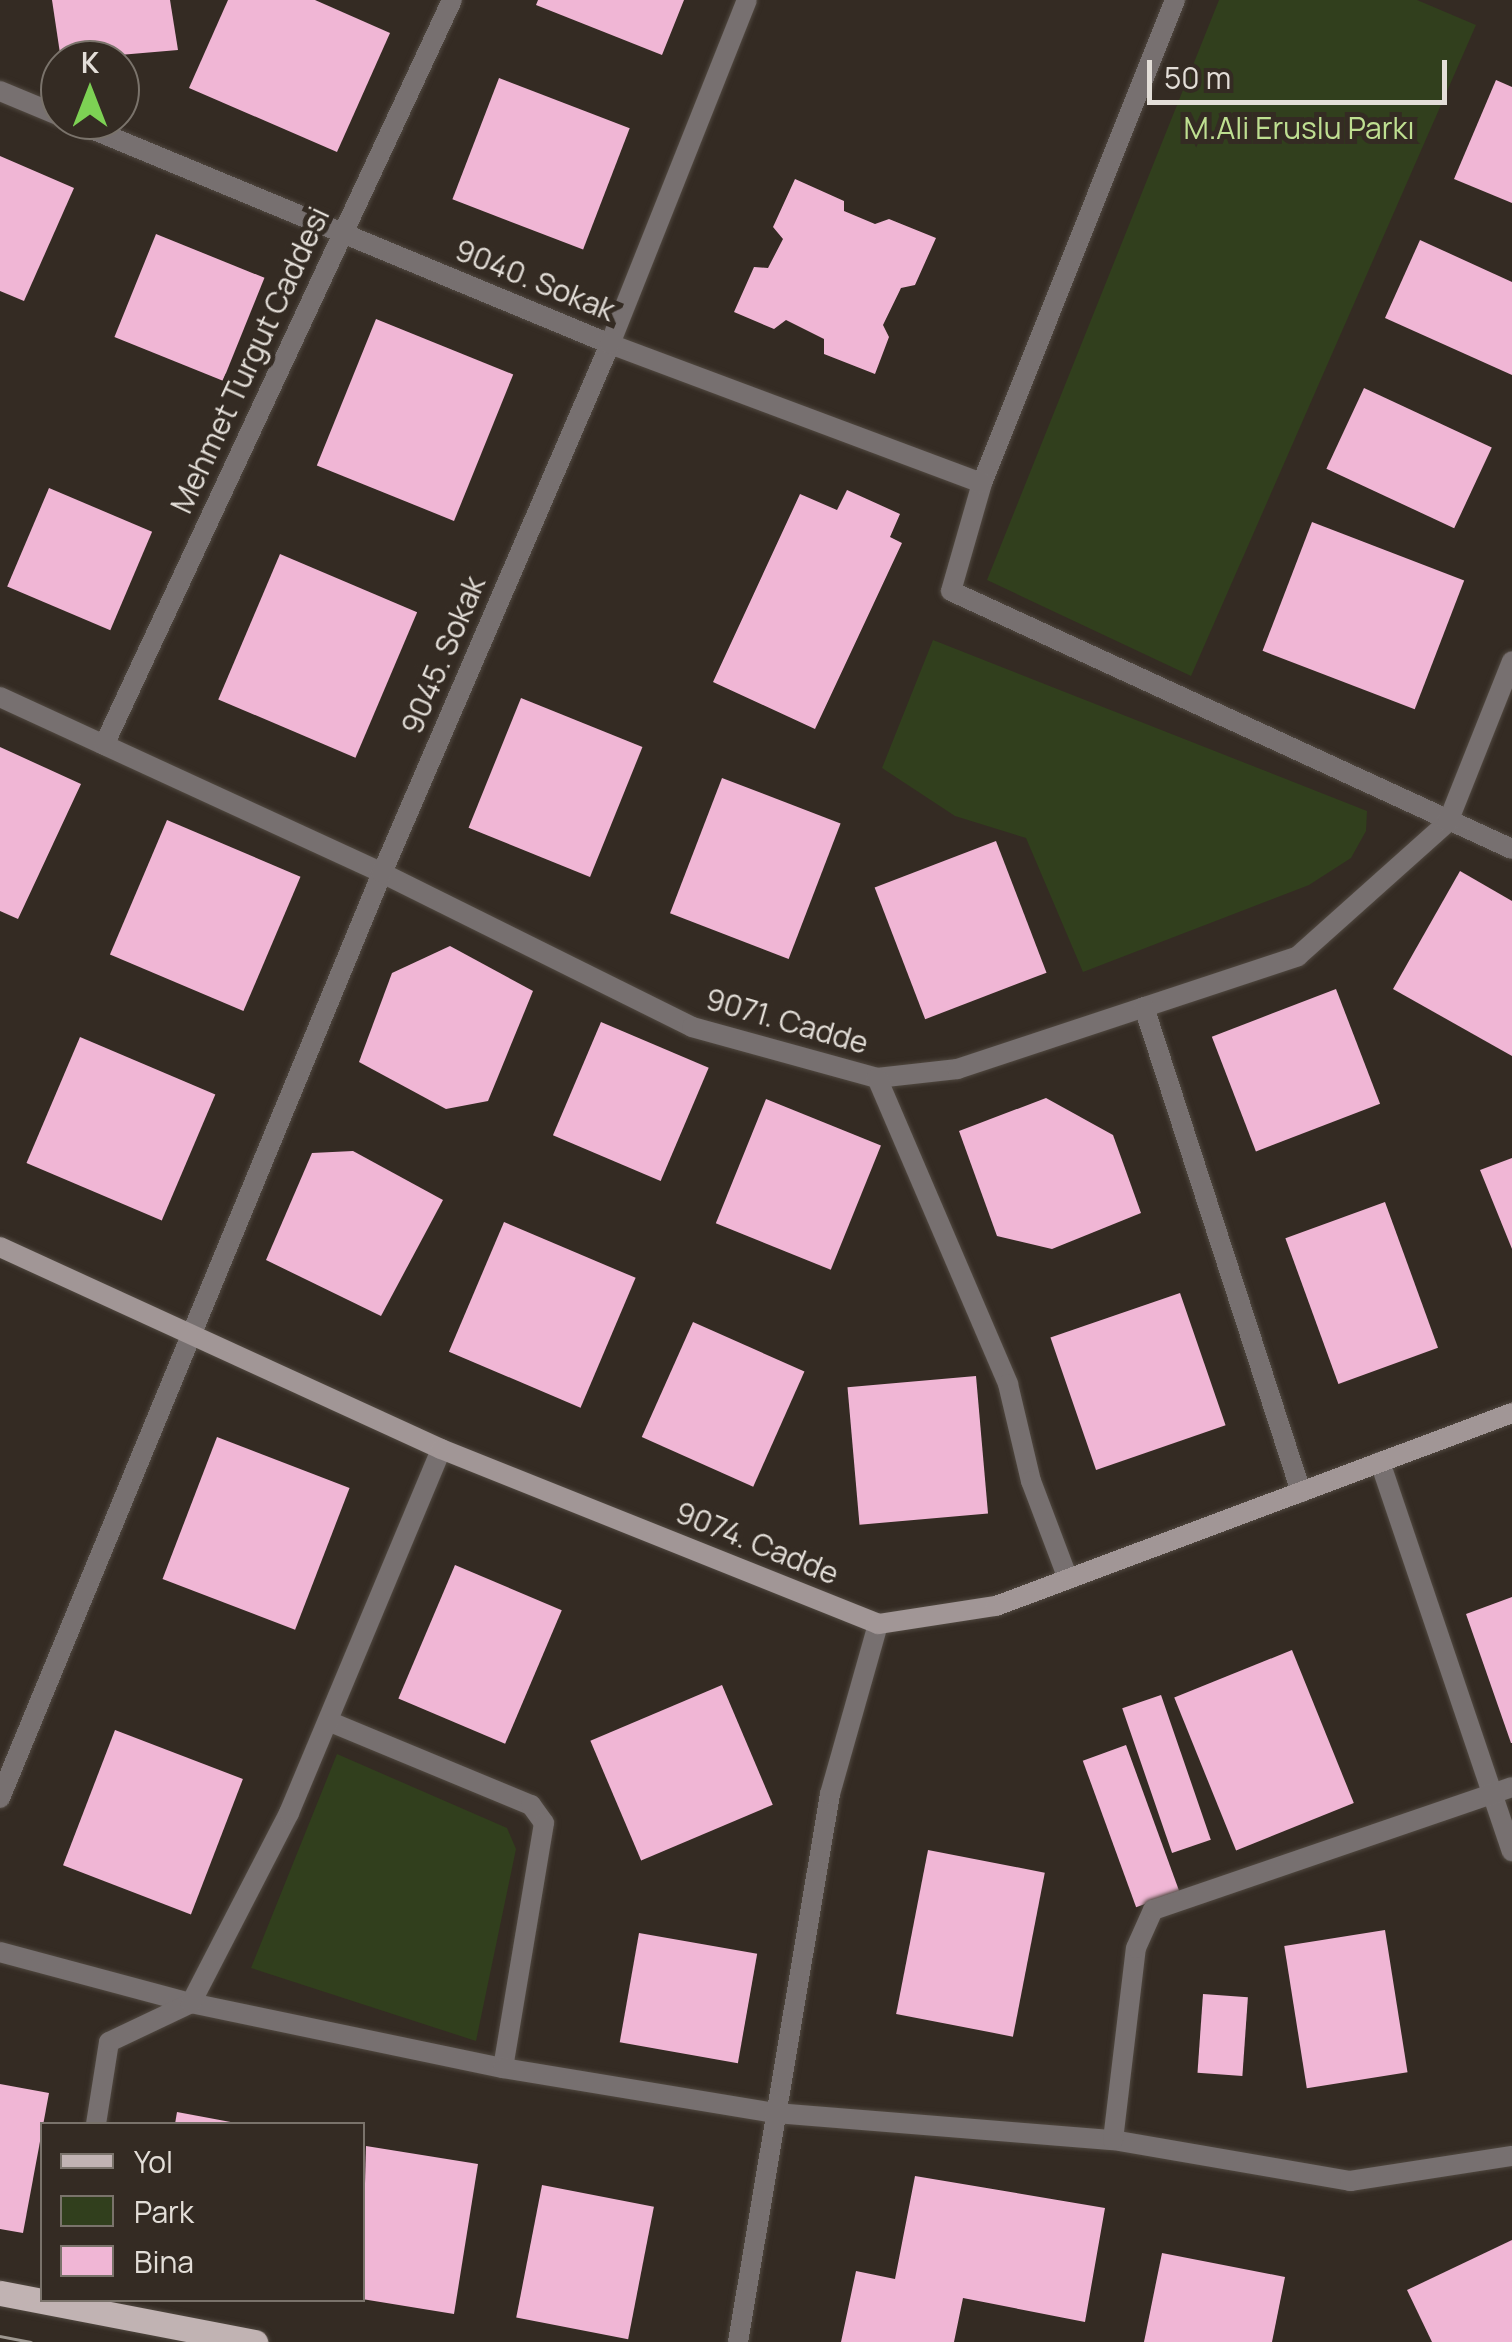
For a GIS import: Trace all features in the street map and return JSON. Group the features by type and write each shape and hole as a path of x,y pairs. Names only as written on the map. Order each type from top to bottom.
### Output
{"main road":[{"path":"0,2293 40,2298"},
{"path":"68,2302 255,2342"}],"street":[{"name":"Mehmet Turgut Caddesi","path":"104,745 452,0"},
{"name":"9045. Sokak","path":"0,1798 382,873 610,344 747,0"},
{"path":"1175,0 982,482 952,591 1512,849"},
{"path":"0,91 40,108"},
{"name":"9040. Sokak","path":"118,140 610,344 982,482"},
{"name":"9071. Cadde","path":"0,698 382,873 692,1026 877,1078 957,1069 1298,956 1448,822 1512,662"},
{"path":"1144,1007 1301,1492"},
{"path":"877,1078 1008,1384 1031,1481 1068,1578"},
{"name":"9074. Cadde","path":"0,1247 440,1448 878,1624"},
{"path":"738,2342 830,1794 878,1624 996,1606 1512,1413"},
{"path":"96,2122 109,2042 191,2003 289,1814 440,1448"},
{"path":"1380,1462 1504,1789 1512,1850"},
{"path":"328,1720 531,1806 544,1823 503,2068"},
{"path":"1113,2140 1136,1948 1154,1910 1504,1789"},
{"path":"0,1952 191,2003 503,2068 776,2113 1113,2140 1350,2181 1512,2156"}],"green space":[{"name":"M.Ali Eruslu Parkı","path":"1219,0 1417,0 1476,25 1191,676 987,580"},
{"path":"933,640 1367,811 1366,831 1351,858 1309,885 1083,972 1026,838 955,816 882,768"},
{"path":"337,1754 507,1828 516,1849 476,2041 251,1968"}],"building":[{"path":"52,0 170,0 178,50 140,53 140,40 58,40"},
{"path":"228,0 315,0 390,33 337,152 189,88"},
{"path":"538,0 684,0 662,55 536,5"},
{"path":"499,78 630,128 583,250 452,199"},
{"path":"1496,80 1512,87 1512,203 1454,179"},
{"path":"0,156 74,188 24,301 0,291"},
{"path":"795,179 844,201 844,211 875,224 889,219 936,238 915,285 901,288 883,325 889,337 875,374 824,354 824,339 786,320 774,329 734,312 754,267 768,268 783,239 773,227"},
{"path":"156,234 264,278 223,381 114,337"},
{"path":"1420,240 1512,282 1512,375 1385,318"},
{"path":"376,319 513,374 454,521 317,465"},
{"path":"1364,388 1492,448 1454,528 1326,469"},
{"path":"49,488 152,532 110,630 7,586"},
{"path":"847,490 900,514 890,537 902,543 815,729 713,682 800,494 837,510"},
{"path":"1312,522 1464,580 1415,709 1263,651"},
{"path":"280,554 417,612 355,758 218,699"},
{"path":"521,698 642,747 590,877 469,828"},
{"path":"0,747 81,784 18,919 0,911"},
{"path":"722,778 841,824 789,959 670,913"},
{"path":"167,820 300,877 243,1011 110,954"},
{"path":"996,841 1047,973 925,1019 875,888"},
{"path":"1460,871 1512,901 1512,1056 1393,989"},
{"path":"450,946 533,991 488,1101 446,1109 359,1062 392,973"},
{"path":"1336,989 1380,1104 1256,1151 1212,1037"},
{"path":"601,1022 709,1068 661,1181 553,1135"},
{"path":"80,1037 215,1094 162,1221 26,1163"},
{"path":"1046,1098 1113,1135 1141,1213 1052,1249 997,1236 959,1131"},
{"path":"766,1099 881,1145 831,1270 716,1223"},
{"path":"353,1151 443,1200 381,1316 266,1260 312,1153"},
{"path":"1512,1158 1512,1249 1480,1170"},
{"path":"1385,1202 1438,1348 1338,1384 1285,1238"},
{"path":"504,1222 636,1278 581,1408 449,1352"},
{"path":"1180,1293 1226,1425 1096,1470 1050,1338"},
{"path":"693,1322 804,1372 753,1487 642,1437"},
{"path":"976,1376 988,1513 860,1525 847,1387"},
{"path":"217,1437 350,1488 295,1630 163,1579"},
{"path":"455,1565 562,1610 505,1744 398,1698"},
{"path":"1512,1597 1512,1743 1511,1743 1466,1614"},
{"path":"1292,1650 1354,1803 1236,1851 1174,1698"},
{"path":"722,1685 773,1805 641,1861 590,1741"},
{"path":"1161,1695 1211,1840 1172,1853 1122,1708"},
{"path":"115,1730 243,1779 191,1914 63,1865"},
{"path":"1126,1745 1179,1892 1136,1907 1083,1761"},
{"path":"928,1850 1045,1873 1013,2037 896,2014"},
{"path":"1385,1930 1408,2072 1307,2088 1284,1946"},
{"path":"639,1933 757,1954 738,2063 620,2042"},
{"path":"1203,1994 1248,1997 1242,2076 1197,2073"},
{"path":"0,2084 49,2093 44,2122 40,2122 23,2233 0,2229"},
{"path":"177,2112 231,2122 175,2122"},
{"path":"366,2146 478,2164 454,2314 365,2299"},
{"path":"915,2176 1105,2208 1085,2322 963,2298 954,2342 841,2342 856,2271 895,2279"},
{"path":"542,2185 654,2207 628,2339 516,2318"},
{"path":"1512,2240 1512,2342 1432,2342 1407,2290"},
{"path":"1162,2253 1285,2277 1272,2342 1144,2342"}],"tram line":[{"path":"0,2336 30,2342"}]}
